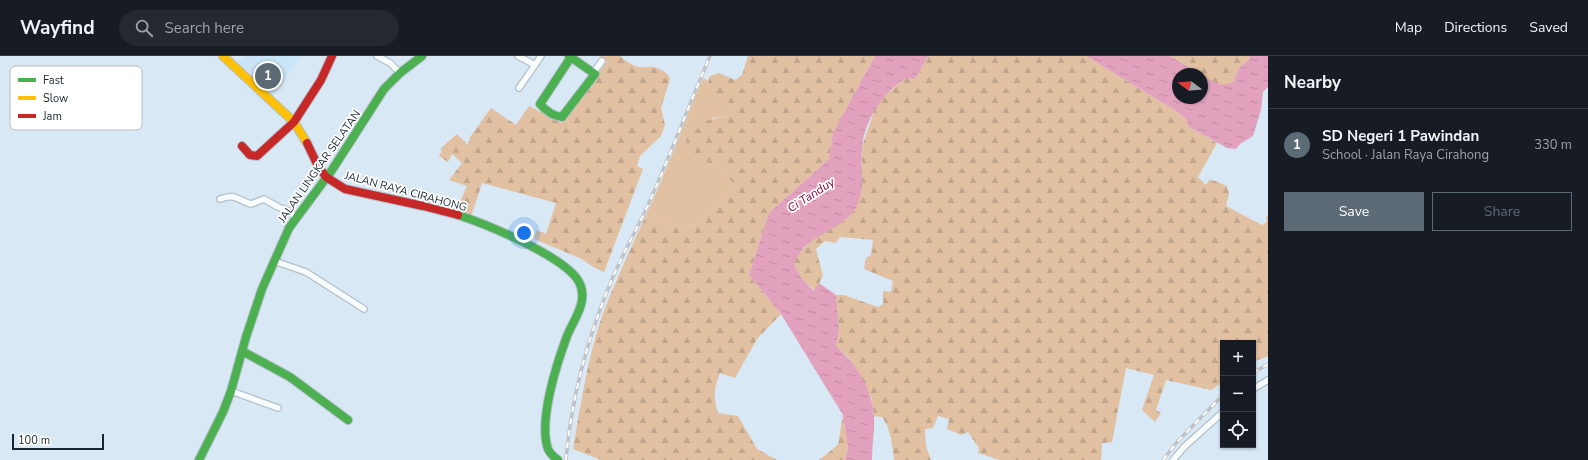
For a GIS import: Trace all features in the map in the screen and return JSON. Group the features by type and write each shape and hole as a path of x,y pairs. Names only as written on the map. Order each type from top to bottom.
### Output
{"street":[{"name":"JALAN RAYA CIRAHONG","path":"223,56 294,122 303,133 319,167 327,177 345,189 412,203 470,220 517,239 550,256 576,277 581,285 582,301 559,360 545,432 548,450 558,460"},
{"path":"242,146 250,155 254,157 257,156 294,122 321,80 332,56"},
{"path":"377,56 390,63 400,73"},
{"name":"JALAN LINGKAR SELATAN","path":"202,459 231,391 262,289 289,228 327,177 384,89 400,73 422,56"},
{"path":"518,56 535,65"},
{"path":"519,88 541,56"},
{"path":"593,73 570,56 540,103 540,106 556,116 562,117 595,74 593,73 602,61"},
{"path":"220,200 227,196 233,196 254,204 264,199 289,212 296,218"},
{"path":"274,261 306,272 364,309"},
{"path":"242,351 286,374 348,420"},
{"path":"1256,387 1268,380"},
{"path":"231,391 278,408"},
{"path":"1173,460 1184,447 1220,415"}],"shaded area":[{"path":"244,56 302,56 277,90 273,99 233,62 241,60"}],"green space":[{"path":"599,56 620,56 636,66 660,69 667,74 670,79 661,108 665,125 661,136 640,156 637,166 643,169 604,272 593,267 582,259 534,239 536,230 546,234 556,203 482,183 471,217 456,211 467,186 449,180 462,163 452,154 448,162 439,156 442,150 440,149 457,134 468,145 470,137 491,108 516,125 529,106 562,123 607,61"},
{"path":"748,56 875,56 833,133 829,159 769,213 749,275 781,314 757,339 735,378 720,373 716,384 715,402 718,413 738,416 757,449 777,460 601,460 573,449 583,391 596,335 609,298 645,217 675,227 694,225 714,207 735,194 732,182 718,165 698,160 688,155 686,145 687,137 696,126 712,119 729,116 732,104 710,93 707,85 710,76 719,73 735,80 742,75"},
{"path":"928,56 1086,56 1176,111 1186,119 1189,127 1217,143 1198,177 1206,185 1210,179 1227,186 1229,194 1226,206 1262,225 1267,222 1266,215 1268,216 1268,356 1256,361 1256,340 1220,340 1220,384 1211,390 1166,380 1156,410 1161,413 1155,422 1142,410 1154,375 1126,368 1112,442 1102,443 1101,460 1000,460 978,453 979,448 968,432 961,435 947,429 949,419 938,416 933,428 925,429 926,446 931,460 894,460 891,438 887,425 882,417 874,416 871,397 848,357 836,346 839,330 836,295 844,295 878,307 883,304 883,291 891,292 893,281 864,269 866,258 871,255 873,240 840,237 836,243 825,241 816,249 823,276 815,291 802,279 794,265 796,257 814,238 842,221 862,167 862,147 874,111 883,97 905,78 915,79"},
{"path":"1170,56 1250,56 1249,60 1239,68 1233,82 1228,85 1220,86 1208,79 1208,68 1190,68"},
{"path":"703,78 708,81 707,85 732,104 729,116 712,118 709,162 718,165 732,182 735,194 714,207 694,225 675,227 645,217 661,183"},
{"path":"843,415 848,448 845,460 819,460 838,445"}],"water":[{"name":"Ci Tanduy","path":"875,56 928,56 915,79 906,78 882,99 866,128 862,148 862,184 857,206 851,215 843,222 814,239 806,246 799,254 794,265 802,279 814,291 819,283 836,295 839,330 836,346 862,377 873,406 874,421 872,460 845,460 848,448 843,415 781,314 749,275 769,213 829,159 833,133"},
{"path":"1086,56 1170,56 1190,68 1172,68 1172,104 1208,104 1208,78 1217,83 1225,85 1229,84 1233,82 1239,68 1249,60 1250,56 1268,56 1268,87 1263,92 1261,110 1253,136 1240,144 1236,149 1227,148 1189,127 1186,119 1176,111"}],"railway":[{"path":"566,460 568,438 576,393 581,370 594,327 614,274 656,187 710,56"},
{"path":"1256,371 1268,364"},
{"path":"1163,460 1177,442 1220,398"}],"traffic: fast":[{"path":"199,460 223,412 231,391 246,337 262,289 289,228 332,170 384,89 400,73 422,56"},
{"path":"569,56 572,58 576,60 595,74 562,117 550,113 540,104 571,57 571,56"},
{"path":"458,215 524,242 559,262 571,272 579,282 582,289 579,310 558,361 547,408 545,423 548,449 558,460"},
{"path":"242,351 290,377 348,420"}],"traffic: slow":[{"path":"223,56 294,122 307,143"}],"traffic: jam":[{"path":"242,146 250,155 257,156 294,122 321,80 332,56"},
{"path":"307,143 317,164 326,177 345,189 458,215"}],"place":[{"name":"SD Negeri 1 Pawindan","path":"268,76"}]}
